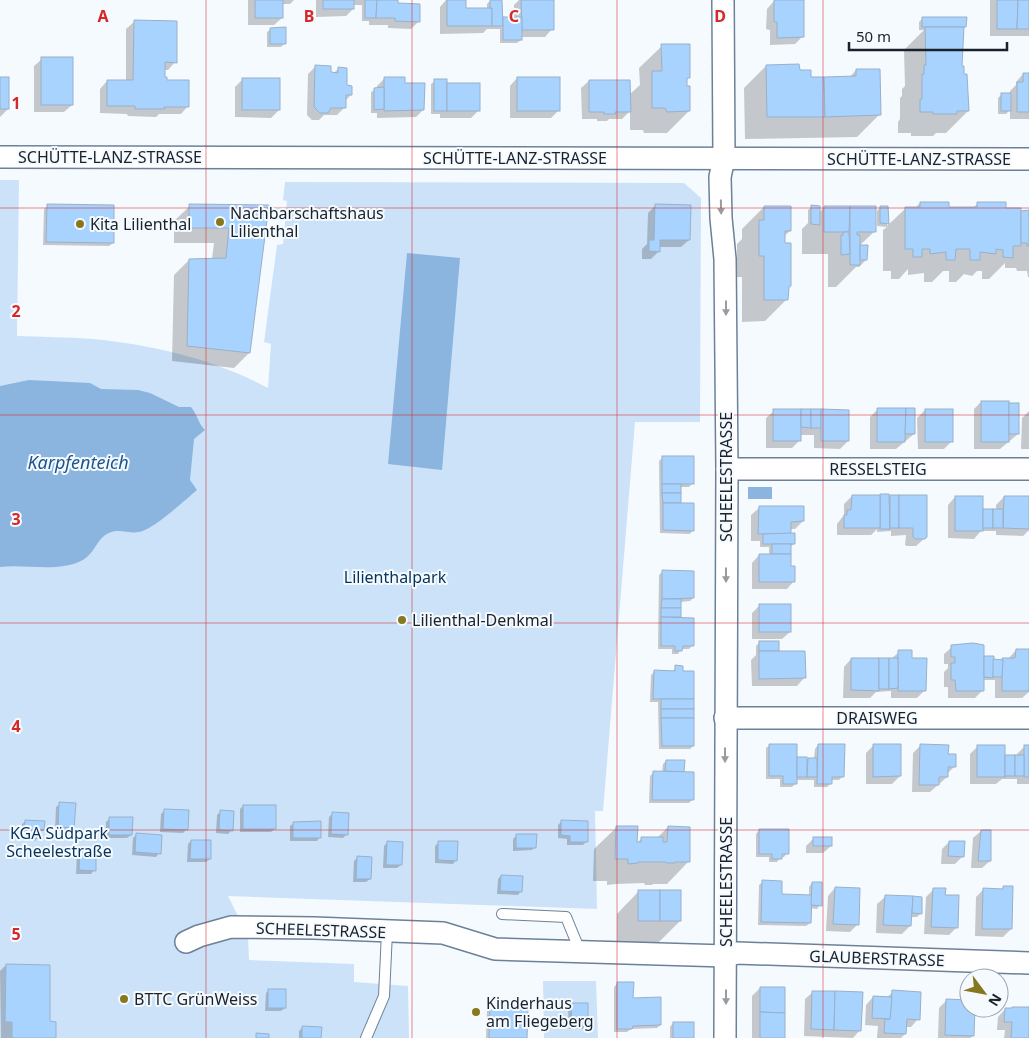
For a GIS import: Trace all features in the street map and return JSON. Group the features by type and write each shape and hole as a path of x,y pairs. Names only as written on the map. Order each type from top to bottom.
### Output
{"street":[{"name":"SCHEELESTRASSE","path":"723,0 724,158 720,177 725,259 727,469 725,1038"},
{"name":"SCHÜTTE-LANZ-STRASSE","path":"0,157 1029,159"},
{"name":"RESSELSTEIG","path":"727,469 1029,469"},
{"name":"DRAISWEG","path":"725,718 1029,718"},
{"name":"SCHEELESTRASSE","path":"186,942 199,936 231,927 314,928 443,933 495,948 726,956"},
{"name":"GLAUBERSTRASSE","path":"726,956 747,954 1029,963"}],"lane":[{"path":"502,914 566,917 580,951"},
{"path":"366,1038 384,996 387,932"}],"green space":[{"name":"Lilienthalpark","path":"0,180 19,180 17,336 93,339 161,349 205,361 268,388 271,344 264,342 277,245 283,244 287,201 283,200 285,182 684,183 701,198 700,422 635,422 603,811 595,811 597,909 228,896 248,936 249,960 354,964 354,982 408,986 409,1038 0,1038"},
{"path":"543,981 596,981 598,1038 544,1038"}],"water":[{"path":"407,253 460,258 442,470 388,464"},
{"name":"Karpfenteich","path":"29,380 90,383 101,389 138,390 150,393 179,407 191,407 205,430 194,439 190,480 197,490 169,514 145,530 139,532 116,531 105,535 87,557 73,564 53,567 0,567 0,386"},
{"path":"748,487 772,487 772,499 748,499"}],"building":[{"path":"255,0 283,0 283,18 255,18"},
{"path":"323,0 354,0 354,9 323,9"},
{"path":"365,0 377,0 376,18 365,18"},
{"path":"377,0 398,0 398,3 420,4 420,22 395,21 395,18 376,18"},
{"path":"447,0 466,0 466,8 492,8 492,26 447,26"},
{"path":"490,0 502,0 503,26 492,26"},
{"path":"521,0 554,0 554,30 522,30"},
{"path":"774,0 804,0 804,37 777,38 777,22 774,22"},
{"path":"997,0 1018,0 1017,29 997,29"},
{"path":"1018,0 1029,0 1029,29 1017,29"},
{"path":"503,17 522,17 522,40 503,40"},
{"path":"922,17 967,17 966,27 922,27"},
{"path":"134,20 177,21 177,63 165,62 165,77 167,77 167,80 189,80 189,107 135,109 135,106 107,106 107,80 133,80"},
{"path":"286,27 286,44 270,44 270,28"},
{"path":"925,27 964,27 962,66 964,66 964,74 967,74 969,111 957,111 957,114 920,112 922,74 924,74 924,65 926,65"},
{"path":"661,44 690,44 690,78 687,78 687,86 690,86 690,111 667,112 665,108 652,108 652,71 662,71"},
{"path":"41,57 73,57 73,105 41,105"},
{"path":"799,64 800,70 811,70 811,77 824,77 825,117 767,117 766,65"},
{"path":"315,65 331,66 331,72 338,73 338,67 347,68 347,85 352,86 352,95 346,95 346,108 331,108 328,113 320,113 314,107"},
{"path":"856,69 880,69 881,115 825,117 824,77 856,76"},
{"path":"1023,73 1029,73 1029,112 1017,112 1017,82 1023,82"},
{"path":"0,77 9,77 9,109 0,109"},
{"path":"384,77 405,77 405,83 425,83 424,110 384,111"},
{"path":"517,77 560,77 560,111 517,111"},
{"path":"242,78 280,78 280,110 242,110"},
{"path":"434,79 447,79 447,111 434,111"},
{"path":"589,80 630,80 631,112 604,114 604,112 589,112"},
{"path":"447,83 480,83 480,111 447,111"},
{"path":"384,87 384,109 374,110 374,88"},
{"path":"1001,93 1011,93 1011,111 1001,111"},
{"path":"920,202 949,202 949,207 977,207 977,202 1006,202 1006,208 1021,208 1021,246 1013,246 1013,258 1003,257 1003,250 996,249 996,254 980,252 980,260 970,260 970,249 956,249 955,260 946,260 946,252 930,254 930,249 922,249 922,257 913,257 913,249 905,249 905,207 920,207"},
{"name":"Kita Lilienthal","path":"47,204 114,205 114,243 46,242"},
{"path":"189,204 269,205 250,353 187,346 189,259 226,258 229,228 189,228"},
{"path":"655,204 691,205 690,240 660,240 660,252 649,251 649,240 654,240"},
{"path":"811,205 820,206 820,225 811,224"},
{"path":"764,206 791,206 791,231 785,231 785,243 791,243 791,286 789,287 788,300 764,300 764,256 759,256 759,220 764,220"},
{"path":"824,206 850,206 849,232 824,232"},
{"path":"850,206 876,206 876,232 857,232 857,235 860,235 860,265 850,265"},
{"path":"880,206 888,206 889,224 880,223"},
{"path":"1029,210 1029,246 1027,246 1027,243 1021,243 1021,211"},
{"path":"843,232 849,232 850,254 841,255 841,235 843,235"},
{"path":"860,245 868,245 867,260 860,260"},
{"path":"981,401 1009,401 1009,442 981,442"},
{"path":"1009,403 1019,403 1019,434 1009,434"},
{"path":"877,408 906,408 905,442 877,442"},
{"path":"906,408 915,408 915,434 905,434"},
{"path":"773,409 801,409 801,441 773,441"},
{"path":"801,409 811,409 811,428 801,427"},
{"path":"811,409 821,409 821,428 811,428"},
{"path":"821,409 849,410 849,441 821,441"},
{"path":"925,409 953,409 953,442 925,442"},
{"path":"662,456 694,456 694,484 662,484"},
{"path":"662,484 681,484 681,493 662,493"},
{"path":"662,493 681,493 681,503 663,503"},
{"path":"880,494 889,494 890,529 880,529"},
{"path":"852,495 880,495 880,528 844,528 844,515 847,515 847,510 851,510"},
{"path":"890,495 899,495 899,528 890,528"},
{"path":"899,495 927,495 927,537 925,539 915,539 913,537 913,528 899,528"},
{"path":"955,496 983,496 983,531 955,531"},
{"path":"1004,496 1029,496 1029,529 1003,528"},
{"path":"663,503 694,503 694,531 663,530"},
{"path":"759,506 804,506 804,521 791,522 791,534 758,534"},
{"path":"983,509 993,509 993,528 983,528"},
{"path":"993,509 1003,509 1003,528 993,528"},
{"path":"795,533 795,544 763,544 763,534"},
{"path":"772,544 791,544 791,554 772,554"},
{"path":"759,554 791,554 791,566 795,566 795,582 759,582"},
{"path":"662,570 694,571 694,598 662,599"},
{"path":"662,599 681,599 681,608 661,608"},
{"path":"759,604 791,604 791,632 759,632"},
{"path":"661,608 681,608 681,617 661,617"},
{"path":"661,617 694,618 694,646 683,646 682,651 675,651 675,646 661,646"},
{"path":"759,641 779,641 779,651 759,651"},
{"path":"973,643 984,645 984,691 956,691 955,680 951,680 951,663 955,663 955,657 951,657 951,645"},
{"path":"1016,649 1029,649 1029,691 1002,691 1002,658 1015,658"},
{"path":"898,650 912,650 912,658 927,658 926,691 898,691"},
{"path":"759,651 805,651 806,678 759,679"},
{"path":"984,656 994,656 993,678 984,677"},
{"path":"851,658 879,658 879,691 851,690"},
{"path":"879,658 889,658 889,689 879,689"},
{"path":"889,658 898,658 898,688 889,689"},
{"path":"993,659 1003,660 1002,677 993,677"},
{"path":"675,665 683,666 683,671 694,671 694,699 653,699 654,670 675,671"},
{"path":"661,699 694,699 694,709 661,709"},
{"path":"661,709 694,709 694,718 661,718"},
{"path":"661,718 694,718 694,746 662,746"},
{"path":"769,744 797,744 797,784 783,784 783,776 769,776"},
{"path":"818,744 845,744 844,777 832,777 832,784 817,784"},
{"path":"873,744 901,744 901,776 873,777"},
{"path":"920,744 949,745 948,754 956,754 956,767 948,767 948,777 939,777 939,785 919,785"},
{"path":"977,745 1005,745 1005,777 977,777"},
{"path":"1024,745 1029,745 1029,777 1024,777"},
{"path":"1005,755 1015,755 1015,776 1005,776"},
{"path":"1015,755 1024,755 1024,776 1015,776"},
{"path":"797,757 807,757 807,777 797,777"},
{"path":"808,758 817,758 817,777 807,777"},
{"path":"666,760 685,760 684,772 665,771"},
{"path":"653,771 694,772 694,800 652,800"},
{"path":"59,802 76,803 74,828 58,827"},
{"path":"243,805 276,805 276,829 243,829"},
{"path":"164,809 189,810 188,830 163,829"},
{"path":"220,810 234,811 233,831 219,830"},
{"path":"332,812 349,813 348,835 331,834"},
{"path":"109,817 133,817 132,835 109,835"},
{"path":"25,820 45,821 44,830 40,830 39,838 24,836"},
{"path":"561,820 588,821 588,842 570,842 570,836 561,835"},
{"path":"321,821 321,838 293,838 293,822"},
{"path":"616,826 638,826 637,842 641,842 641,837 663,837 663,842 667,842 668,826 690,827 690,862 638,862 628,864 628,859 615,859"},
{"path":"759,829 789,829 789,854 782,854 782,859 772,859 772,854 759,854"},
{"path":"981,830 991,830 991,861 978,861"},
{"path":"136,833 162,835 161,854 135,852"},
{"path":"516,834 537,834 536,848 516,848"},
{"path":"813,837 832,837 832,846 813,846"},
{"path":"191,840 211,840 211,859 190,859"},
{"path":"387,841 403,842 402,865 386,865"},
{"path":"438,841 458,841 457,861 438,860"},
{"path":"949,841 965,841 964,857 948,856"},
{"path":"80,847 96,848 96,871 79,870"},
{"path":"357,856 372,857 371,879 356,879"},
{"path":"501,875 523,876 522,892 500,891"},
{"path":"762,880 782,881 782,894 812,895 811,923 761,922"},
{"path":"812,882 822,882 822,906 811,905"},
{"path":"1003,886 1013,886 1012,929 982,929 983,888 1003,889"},
{"path":"835,887 860,888 859,925 833,924"},
{"path":"933,888 946,888 945,895 959,895 958,928 931,927"},
{"path":"638,890 660,890 660,921 638,921"},
{"path":"660,890 681,890 681,921 660,921"},
{"path":"885,895 913,896 911,926 883,925"},
{"path":"913,896 922,897 922,914 912,913"},
{"path":"6,964 50,965 50,1021 56,1022 56,1038 12,1038 12,1022 5,1022"},
{"path":"617,982 634,982 633,998 661,997 661,1025 633,1026 632,1029 617,1029"},
{"path":"760,987 785,987 785,1013 760,1012"},
{"path":"268,989 286,989 286,1008 268,1008"},
{"path":"892,990 921,992 920,1020 907,1019 906,1034 884,1033 885,1019 890,1019"},
{"path":"812,991 835,991 834,1030 811,1029"},
{"path":"835,991 863,992 861,1031 834,1030"},
{"path":"873,996 892,997 890,1019 872,1018"},
{"path":"946,999 959,1000 959,1018 975,1018 974,1036 945,1035"},
{"path":"571,1003 588,1003 588,1026 572,1026"},
{"path":"490,1005 528,1006 527,1038 489,1038"},
{"path":"1029,1007 1029,1038 1011,1038 1012,1022 1004,1022 1004,1018 1009,1018 1009,1008"},
{"path":"760,1012 785,1013 785,1038 760,1038"},
{"path":"673,1022 694,1022 694,1038 673,1038"},
{"path":"302,1026 322,1027 321,1038 302,1038"},
{"path":"256,1033 269,1034 269,1038 256,1038"}],"place":[{"name":"Nachbarschaftshaus Lilienthal","path":"220,222"},
{"name":"Kita Lilienthal","path":"80,224"},
{"name":"Lilienthal-Denkmal","path":"402,620"},
{"name":"BTTC GrünWeiss","path":"124,999"},
{"name":"Kinderhaus am Fliegeberg","path":"476,1012"}],"park label":[{"name":"KGA Südpark Scheelestraße","path":"59,842"}]}
